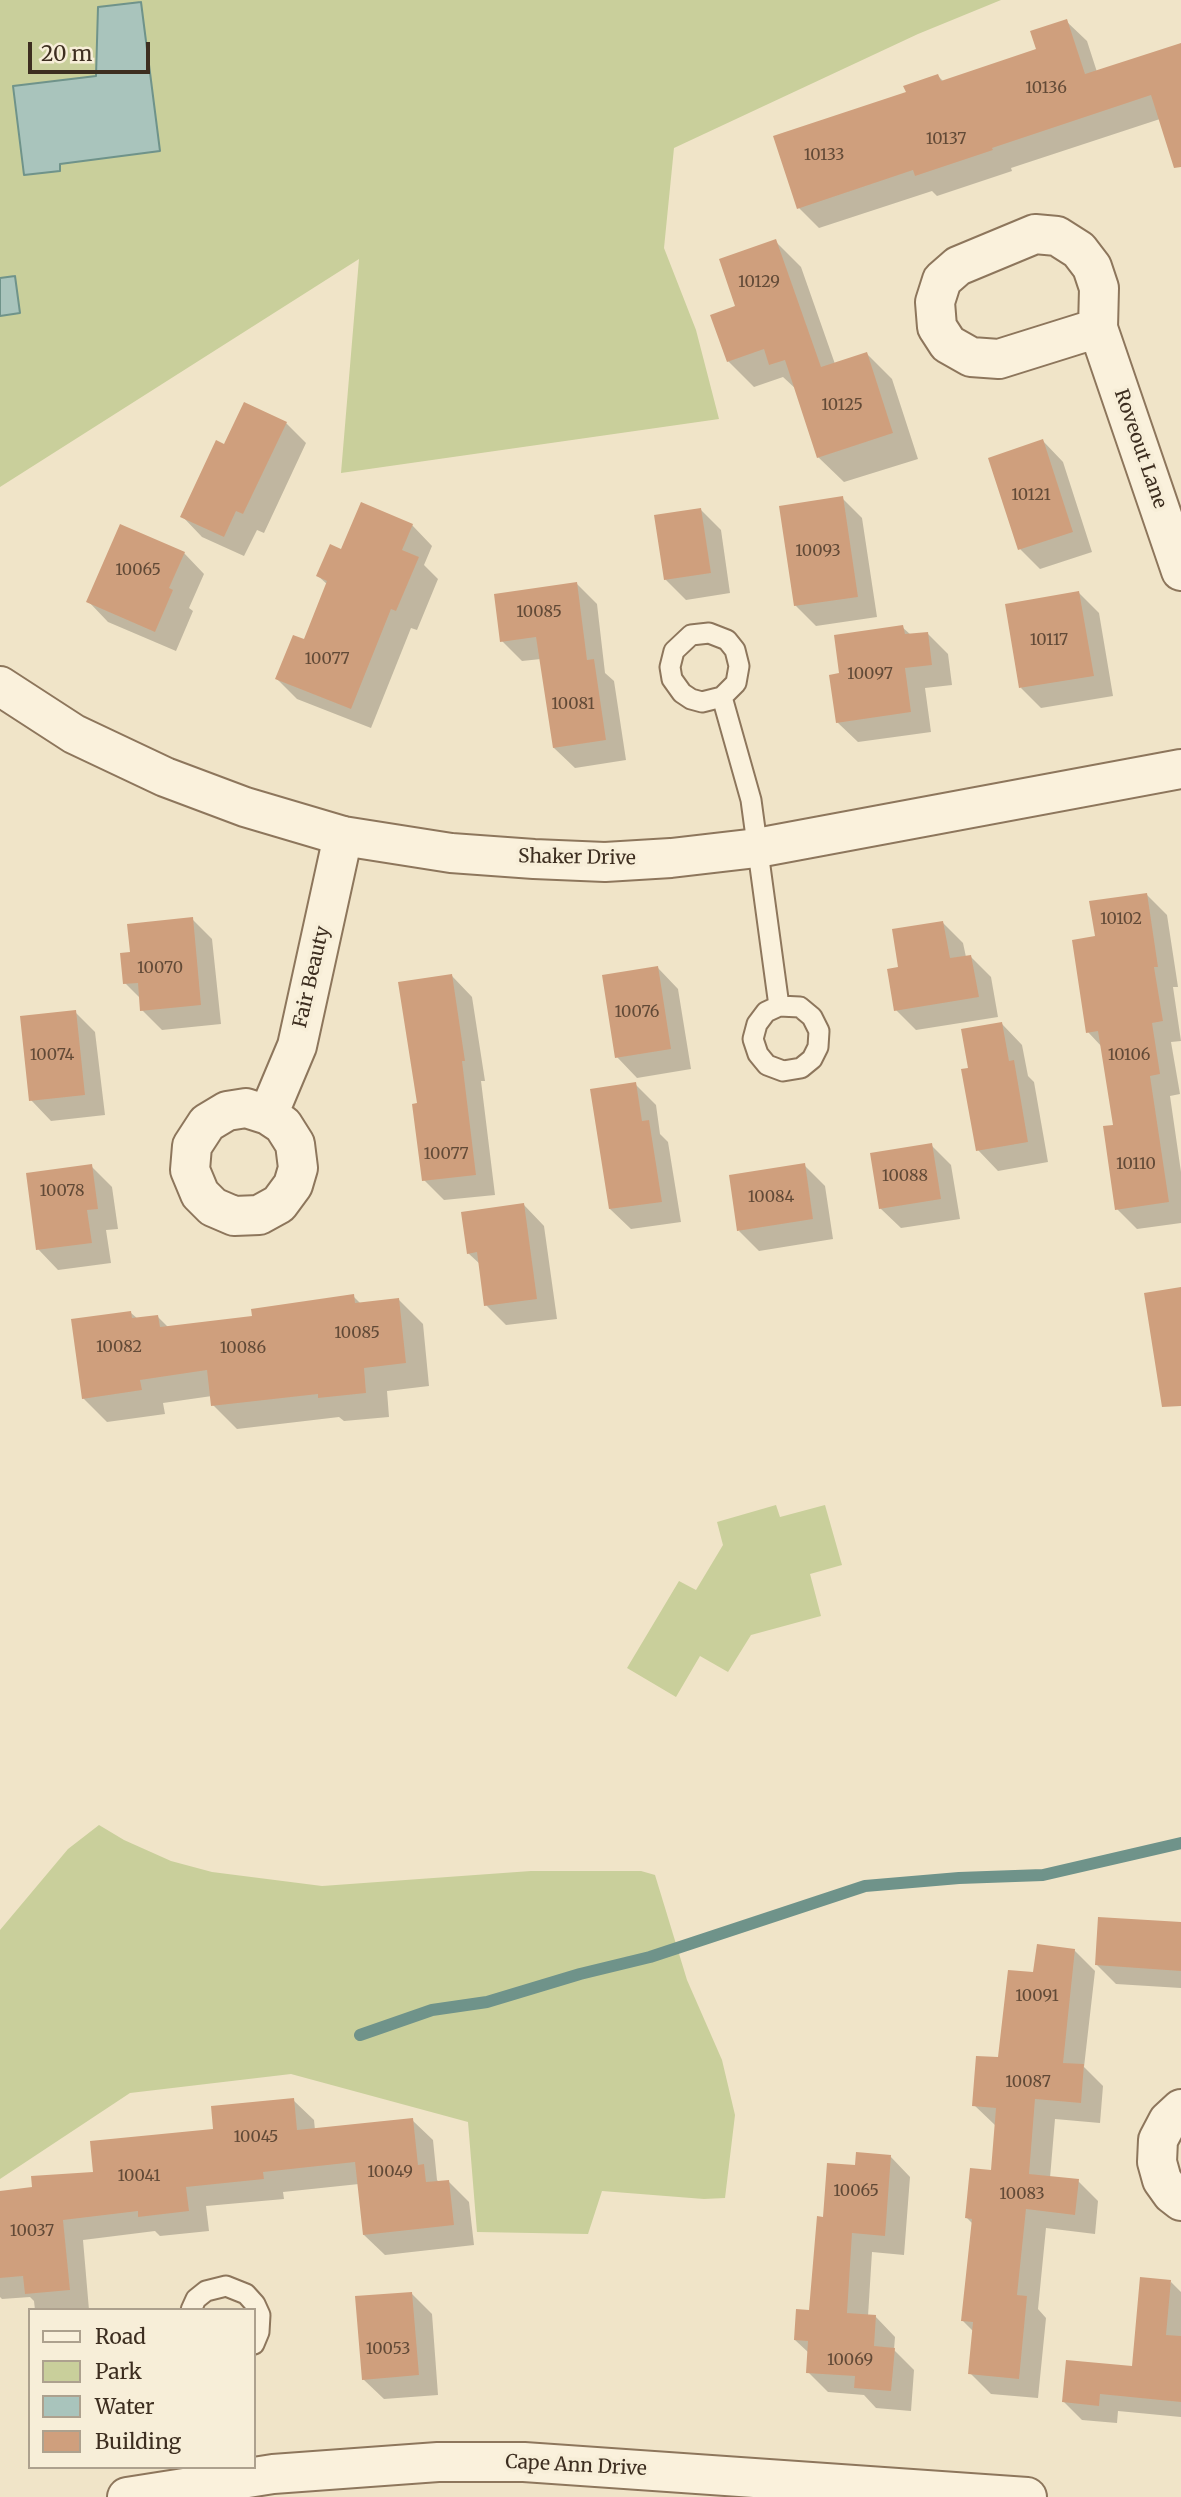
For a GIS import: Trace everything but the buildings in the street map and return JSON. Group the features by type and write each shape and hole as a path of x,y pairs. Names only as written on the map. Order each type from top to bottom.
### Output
{"street":[{"name":"Roveout Lane","path":"1098,328 1181,572"},
{"name":"Shaker Drive","path":"0,686 74,734 165,778 245,807 343,836 451,853 605,862 671,858 757,848 1181,769"},
{"name":"Fair Beauty","path":"268,1115 297,1046 343,836"},
{"path":"1181,2109 1168,2121 1158,2140 1157,2162 1162,2180 1181,2201"},
{"name":"Cape Ann Drive","path":"127,2497 227,2473 274,2485 438,2462 524,2462 1027,2497"}],"lane":[{"path":"722,697 751,800 779,1006"},
{"path":"192,2308 196,2299 206,2291 226,2286 246,2294 260,2315 260,2332 256,2340"}],"green space":[{"path":"0,0 1001,0 918,34 674,148 664,248 696,330 719,419 341,473 359,259 0,487"},
{"path":"776,1505 780,1517 825,1505 842,1565 810,1574 821,1616 751,1635 728,1672 700,1656 676,1697 627,1668 679,1581 696,1590 723,1545 717,1522"},
{"path":"99,1825 124,1840 171,1861 212,1872 322,1886 531,1871 641,1871 655,1875 687,1980 722,2060 735,2115 725,2198 704,2199 602,2191 588,2234 477,2232 468,2122 291,2074 130,2093 0,2179 0,1930 68,1849"}],"water":[{"path":"141,2 160,151 60,164 60,171 24,175 13,86 96,76 98,7"},
{"path":"15,276 20,313 0,316 0,278"}],"waterway":[{"path":"360,2035 432,2010 487,2002 580,1974 650,1957 865,1886 959,1878 1043,1875 1181,1843"}]}
